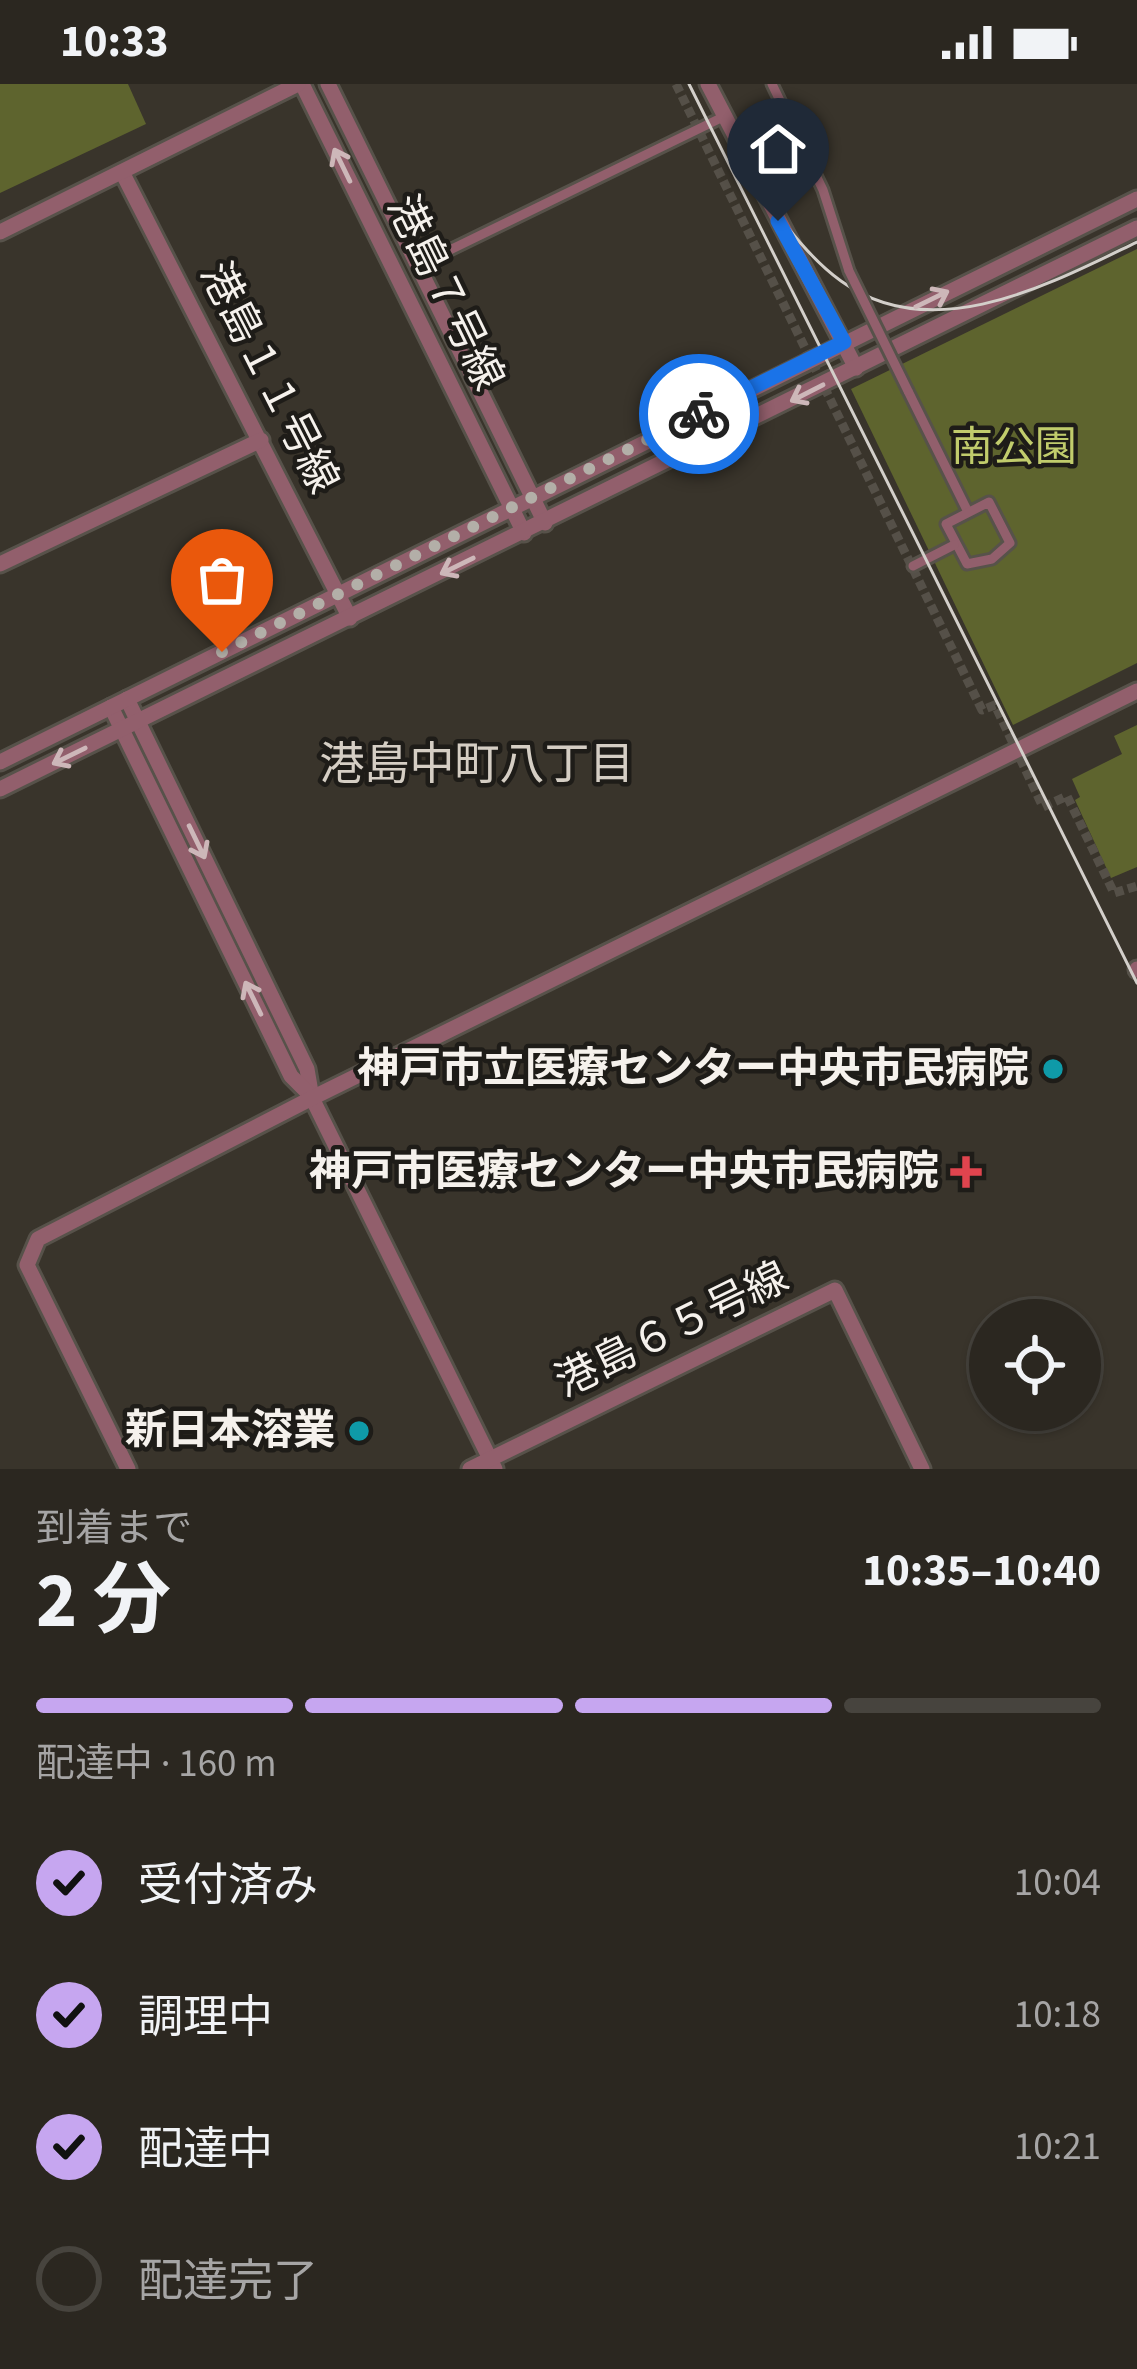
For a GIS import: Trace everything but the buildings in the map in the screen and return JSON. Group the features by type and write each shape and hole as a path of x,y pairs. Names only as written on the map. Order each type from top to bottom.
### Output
{"street":[{"path":"0,232 300,84"},
{"name":"港島７号線","path":"300,84 524,533"},
{"name":"港島７号線","path":"328,84 545,523"},
{"path":"708,84 856,368"},
{"path":"774,89 823,190 849,271 968,511"},
{"path":"419,265 722,117"},
{"name":"港島１１号線","path":"122,172 350,618"},
{"path":"0,762 1137,199"},
{"path":"0,789 1137,228"},
{"path":"0,564 261,440"},
{"path":"989,502 1001,522 1010,543 992,559 967,564 954,545 946,524 968,511 989,502"},
{"path":"913,566 954,545"},
{"path":"992,559 998,572"},
{"path":"128,1469 26,1265 30,1247 312,1098 1137,691"},
{"path":"127,699 307,1069 312,1098 492,1464 470,1469"},
{"path":"110,707 291,1076 312,1098"},
{"name":"港島６５号線","path":"492,1464 835,1290 922,1469"}],"green space":[{"path":"0,84 128,84 146,124 0,193"},
{"name":"南公園","path":"1137,249 1137,663 1013,725 851,389"},
{"path":"1137,725 1137,867 1111,878 1075,800 1080,797 1072,779 1122,754 1114,736"}],"tunnel":[{"path":"676,84 982,710 995,705 1043,807 1067,796 1114,893 1137,886"}],"tram line":[{"path":"689,84 1137,983"},
{"path":"744,171 827,270 877,300 914,309 992,302 1068,275 1137,242"}],"way so far":[{"path":"222,652 699,414"}],"place":[{"name":"神戸市立医療センター中央市民病院","path":"1053,1069"},
{"name":"神戸市医療センター中央市民病院","path":"966,1172"},
{"name":"新日本溶業","path":"359,1431"}],"district":[{"name":"港島中町八丁目","path":"477,765"}],"route":[{"path":"699,414 844,342 778,221"}]}
